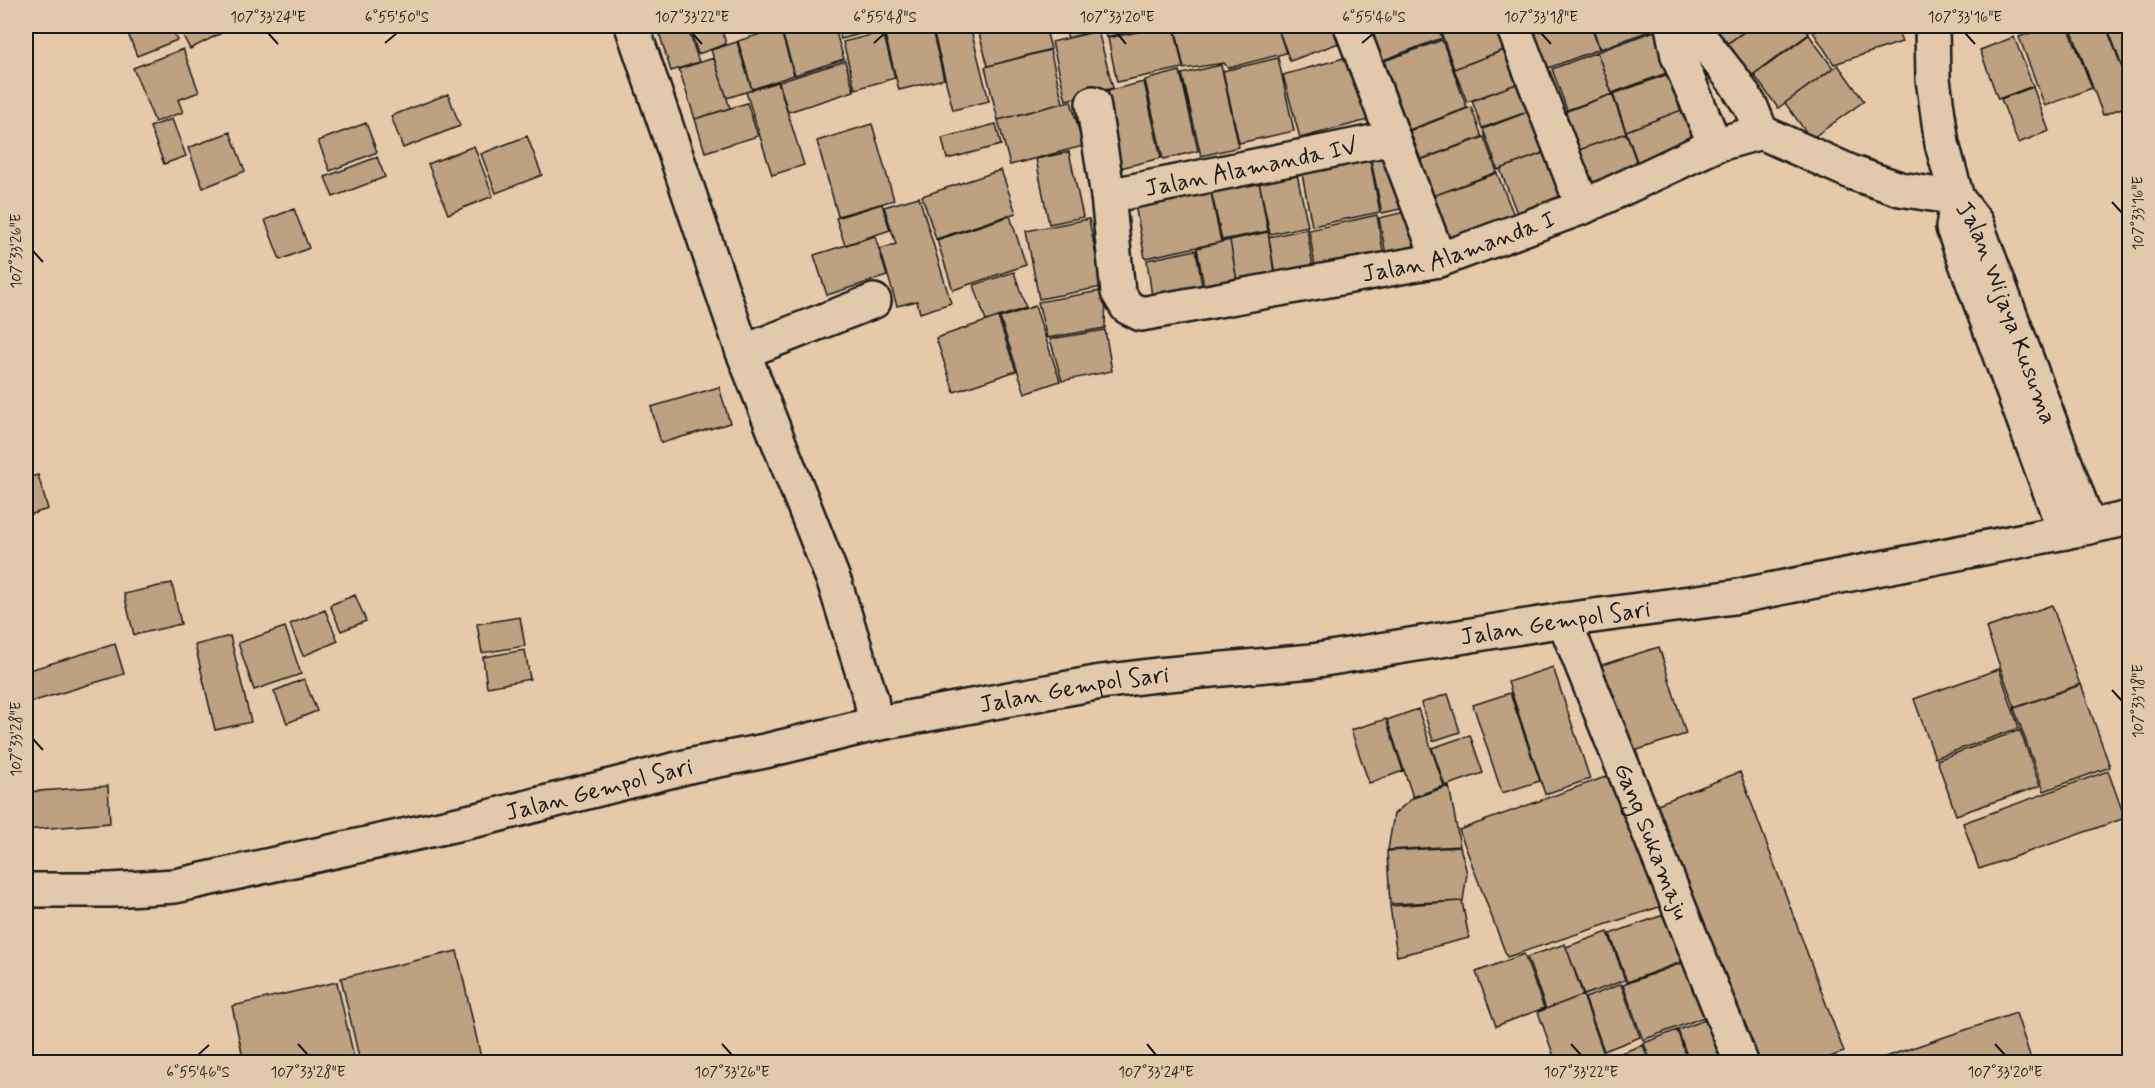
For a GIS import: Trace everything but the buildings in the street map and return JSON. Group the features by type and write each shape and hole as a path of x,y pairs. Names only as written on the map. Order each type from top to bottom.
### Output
{"street":[{"path":"632,26 743,352 835,584 871,699 875,724"},
{"path":"1351,26 1439,261"},
{"path":"1513,26 1583,207"},
{"path":"1672,26 1678,56 1715,145"},
{"path":"1691,26 1735,82 1751,107 1761,132 1853,174 1900,189 1957,198 1942,144 1933,79 1932,26"},
{"path":"1093,103 1108,196"},
{"name":"Jalan Alamanda I","path":"1108,196 1118,292 1127,307 1140,314 1439,261 1583,207 1715,145 1761,132"},
{"name":"Jalan Alamanda IV","path":"1108,196 1393,138"},
{"name":"Jalan Wijaya Kusuma","path":"1957,198 1976,223 2077,530"},
{"path":"743,352 874,301"},
{"name":"Jalan Gempol Sari","path":"26,890 111,890 175,886 474,820 693,765 765,751 875,724 1101,682 1201,670 1312,662 1564,620 1758,593 2130,518"},
{"name":"Gang Sukamaju","path":"1564,620 1741,1062"}]}
